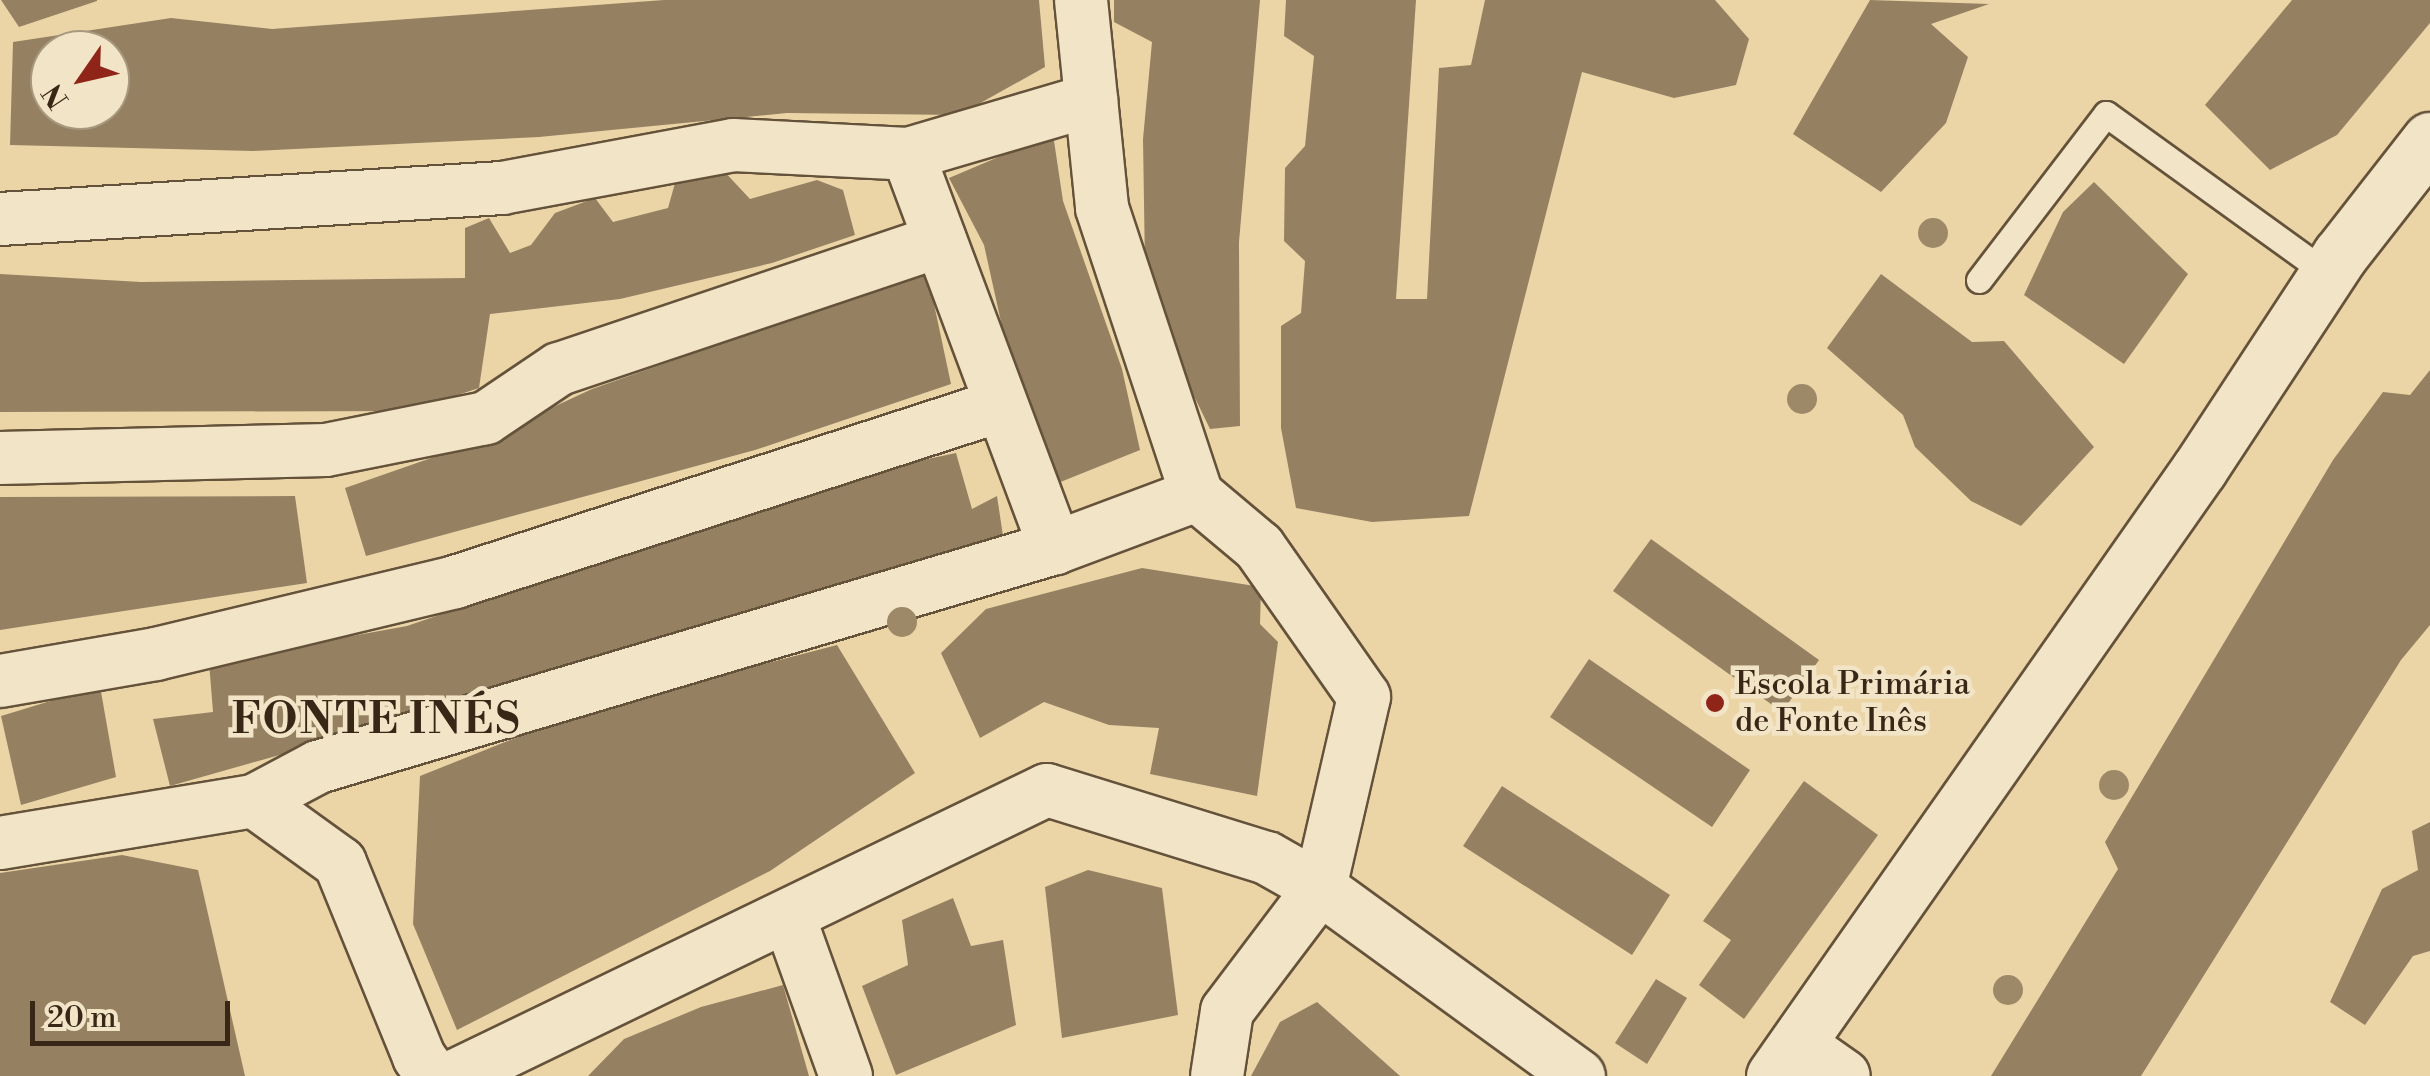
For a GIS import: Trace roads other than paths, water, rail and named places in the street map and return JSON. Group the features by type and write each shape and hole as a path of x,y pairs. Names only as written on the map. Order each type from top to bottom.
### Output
{"street":[{"path":"1080,0 1102,208 1197,495 1259,547 1364,696 1320,888 1227,1011 1217,1076"},
{"path":"0,219 502,188 734,145 908,154 1091,100"},
{"path":"1844,1076 1785,1060 2200,468 2328,274 2430,140"},
{"path":"908,154 1055,548"},
{"path":"0,458 326,450 486,418 559,369 940,241"},
{"path":"0,681 156,654 455,582 999,406"},
{"path":"0,844 254,802 318,767 1055,548 1197,495"},
{"path":"455,1076 1047,790 1267,858 1320,888 1578,1076"},
{"path":"254,802 340,863 418,1057 433,1076"},
{"path":"789,917 846,1076"}],"lane":[{"path":"1979,280 2106,114 2328,274"}],"place":[{"name":"Escola Primária de Fonte Inês","path":"1715,703"}],"district":[{"name":"FONTE INÉS","path":"377,721"}]}
